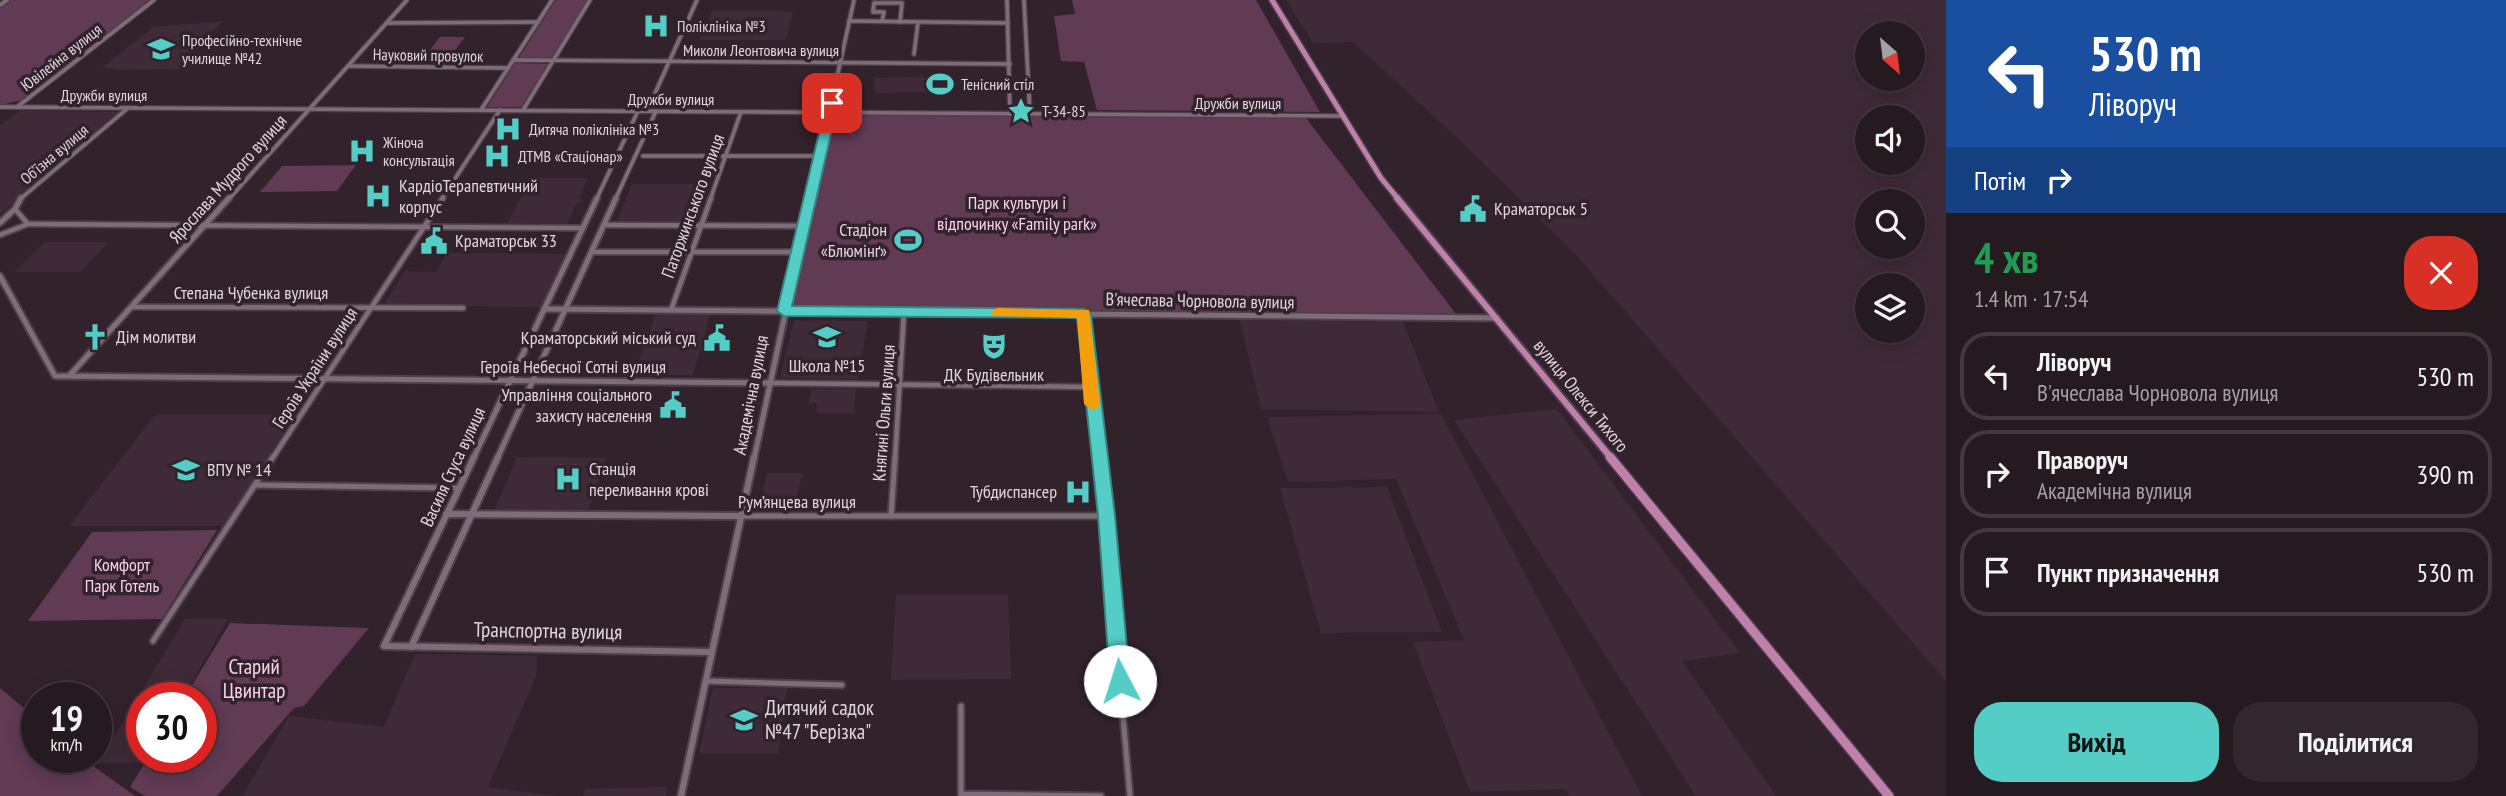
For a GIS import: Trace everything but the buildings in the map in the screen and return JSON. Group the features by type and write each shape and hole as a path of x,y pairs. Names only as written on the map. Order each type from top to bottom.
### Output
{"main road":[{"name":"вулиця Олекси Тихого","path":"1272,0 1381,178 1889,796"}],"street":[{"path":"0,5 7,0"},
{"name":"Ювілейна вулиця","path":"17,107 154,0"},
{"name":"Ярослава Мудрого вулиця","path":"70,375 407,0"},
{"path":"481,110 552,0"},
{"path":"523,110 590,0"},
{"path":"647,111 697,0"},
{"name":"Академічна вулиця","path":"681,796 771,383 784,311 854,0"},
{"path":"1007,0 1010,114"},
{"path":"1024,0 1030,114"},
{"path":"882,21 884,12 873,12 874,3 902,3 900,22"},
{"path":"849,21 1008,23"},
{"path":"387,23 538,22"},
{"path":"914,54 918,22"},
{"name":"Миколи Леонтовича вулиця","path":"513,60 1010,64"},
{"name":"Науковий провулок","path":"348,66 508,68"},
{"name":"Дружби вулиця","path":"0,107 1342,116"},
{"name":"Об’їзна вулиця","path":"0,223 15,209 17,201 128,108"},
{"name":"Героїв України вулиця","path":"153,641 500,110"},
{"name":"Василя Стуса вулиця","path":"384,646 638,111"},
{"path":"411,647 656,111"},
{"name":"Паторжинського вулиця","path":"671,310 741,112"},
{"path":"643,156 820,156"},
{"path":"15,209 28,225"},
{"path":"0,235 28,225 583,228"},
{"path":"605,225 804,226"},
{"path":"593,252 799,251"},
{"path":"0,276 55,376"},
{"path":"372,306 463,308"},
{"name":"Степана Чубенка вулиця","path":"131,307 372,306"},
{"name":"В'ячеслава Чорновола вулиця","path":"545,309 1497,318"},
{"name":"Княгині Ольги вулиця","path":"891,516 904,312"},
{"path":"1084,314 1090,387 1107,516 1130,796"},
{"name":"Героїв Небесної Сотні вулиця","path":"55,376 1090,387"},
{"path":"255,485 458,488"},
{"name":"Рум’янцева вулиця","path":"446,513 1107,516"},
{"name":"Транспортна вулиця","path":"384,646 712,652"},
{"path":"706,681 842,685"},
{"path":"961,706 961,794 1101,796"}],"shaded area":[{"path":"1286,0 1946,0 1946,681 1579,258 1463,143 1353,42 1313,43"},
{"path":"712,11 793,12 786,40 699,40"},
{"name":"Професійно-технічне училище №42","path":"225,21 196,44 202,45 183,60 187,61 178,69 116,70 103,67 153,27"},
{"path":"926,77 927,92 874,93 875,78"},
{"path":"19,111 124,112 0,214 0,126"},
{"path":"531,178 588,178 579,198 584,201 576,204 567,224 507,223"},
{"path":"632,184 708,184 695,223 616,223"},
{"path":"45,242 109,242 80,272 15,272"},
{"path":"447,253 567,254 541,307 384,305 405,271 436,272"},
{"path":"711,312 693,375 634,375 656,313"},
{"name":"Школа №15","path":"794,320 868,321 858,379 780,378"},
{"path":"1240,320 1403,322 1439,412 1261,409"},
{"path":"811,389 856,389 854,413 816,413 817,403 809,403"},
{"path":"1557,409 1740,653 1682,661 1776,796 1696,796 1454,420"},
{"path":"1441,414 1642,796 1570,796 1566,789 1470,792 1413,642 1464,640 1396,479 1288,482 1267,417"},
{"name":"ВПУ № 14","path":"155,415 295,415 224,526 69,526"},
{"path":"517,457 606,458 588,511 494,511"},
{"path":"767,473 802,473 795,508 759,508"},
{"path":"1387,487 1442,632 1321,633 1280,488"},
{"path":"896,595 1008,595 1011,679 891,680"},
{"path":"185,619 228,619 192,682 147,682"},
{"path":"415,654 537,656 536,676 488,787 555,796 242,796 289,716 384,727"},
{"name":"Дитячий садок №47 \"Берізка\"","path":"713,688 787,688 778,753 699,753"},
{"path":"126,717 126,763 112,763 112,740"},
{"path":"668,787 666,796 583,796 586,789"}],"green space":[{"path":"10,0 151,0 23,100 0,105 0,6"},
{"path":"556,0 588,0 554,59 518,59"},
{"path":"1072,0 1256,0 1320,112 1097,110 1084,62 1061,61 1054,16 1075,14"},
{"path":"440,37 465,37 445,64 419,64"},
{"path":"515,63 548,64 521,107 487,107"},
{"name":"Парк культури і відпочинку «Family park»","path":"837,114 1306,118 1456,314 793,308 794,305 790,305 831,117"},
{"path":"356,165 337,191 260,192 282,166"},
{"name":"Комфорт Парк Готель","path":"217,530 162,619 28,621 92,532"},
{"name":"Старий Цвинтар","path":"230,623 369,628 304,706 294,708 217,796 145,796 130,787 139,773 217,773 217,682 194,682"},
{"path":"0,688 21,706 21,773 103,773 135,796 0,796"}],"slow traffic":[{"path":"998,313 1084,314 1092,404"}],"place":[{"name":"Поліклініка №3","path":"656,26"},
{"name":"Професійно-технічне училище №42","path":"161,49"},
{"name":"Тенісний стіл","path":"940,84"},
{"name":"Т-34-85","path":"1021,111"},
{"name":"Дитяча поліклініка №3","path":"508,129"},
{"name":"Жіноча консультація","path":"362,151"},
{"name":"ДТМВ «Стаціонар»","path":"497,156"},
{"name":"КардіоТерапевтичний корпус","path":"378,196"},
{"name":"Краматорськ 5","path":"1473,209"},
{"name":"Стадіон «Блюмінґ»","path":"908,240"},
{"name":"Краматорськ 33","path":"434,241"},
{"name":"Дім молитви","path":"95,337"},
{"name":"Школа №15","path":"827,337"},
{"name":"Краматорський міський суд","path":"717,338"},
{"name":"ДК Будівельник","path":"994,346"},
{"name":"Управління соціального захисту населення","path":"673,405"},
{"name":"ВПУ № 14","path":"186,470"},
{"name":"Станція переливання крові","path":"568,479"},
{"name":"Тубдиспансер","path":"1078,492"},
{"name":"Дитячий садок №47 \"Берізка\"","path":"744,720"}],"route":[{"path":"832,103 784,311 1084,314 1090,387 1107,516 1120,681"}]}
